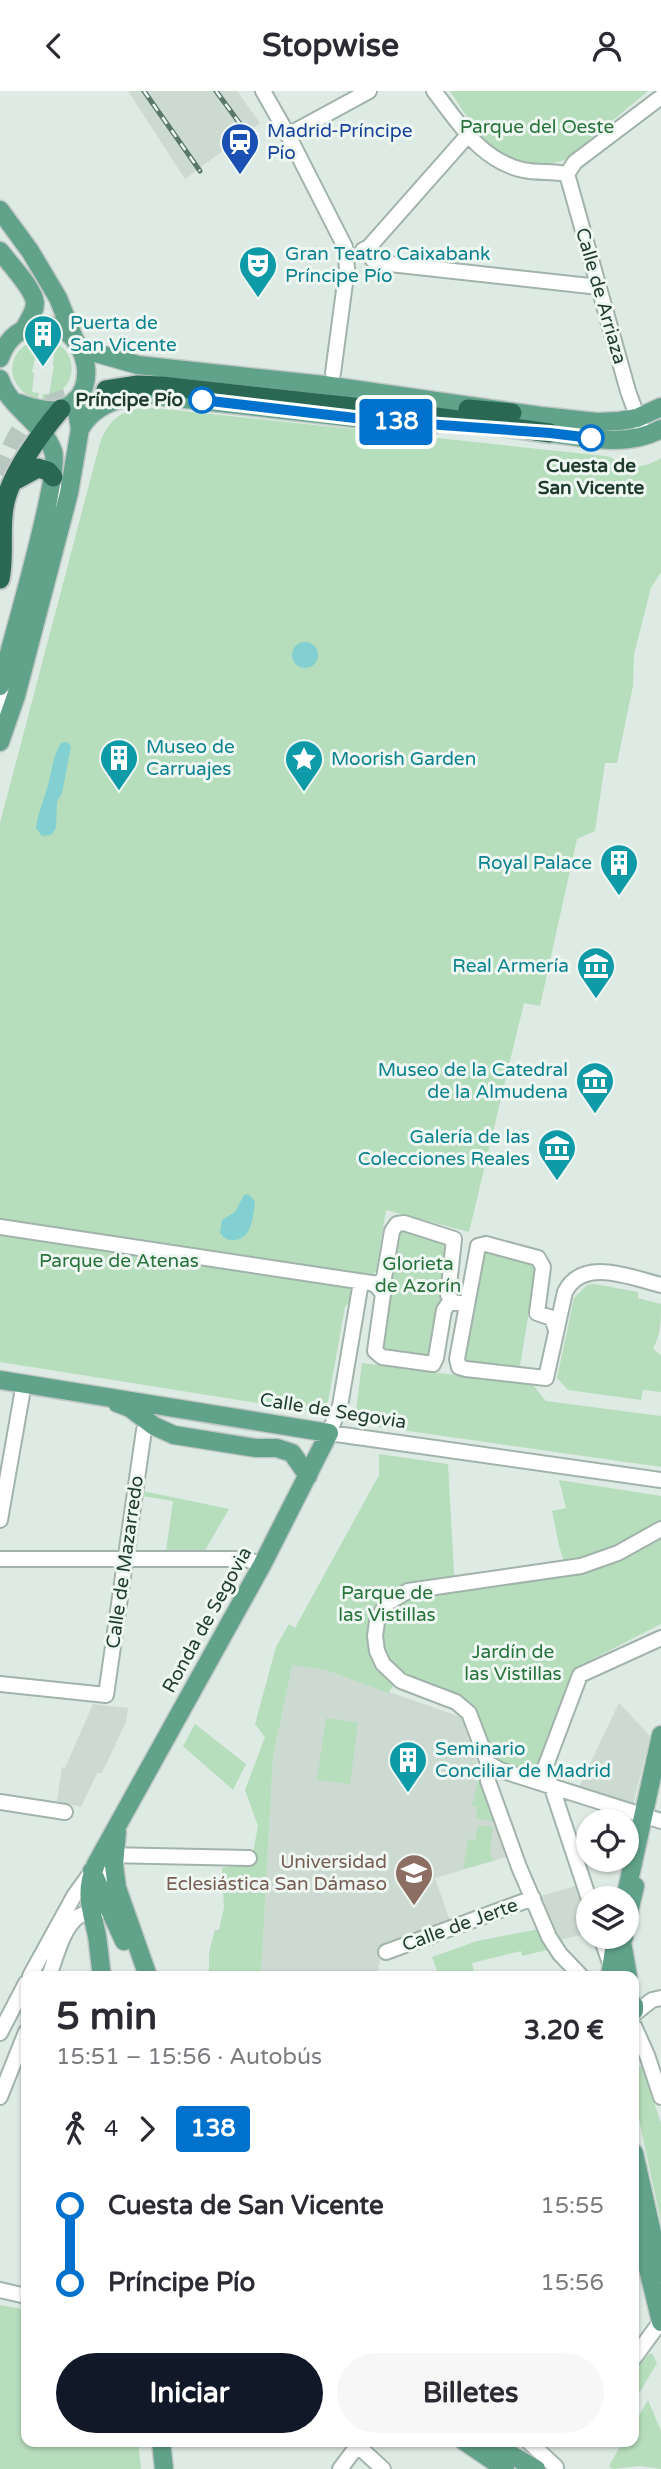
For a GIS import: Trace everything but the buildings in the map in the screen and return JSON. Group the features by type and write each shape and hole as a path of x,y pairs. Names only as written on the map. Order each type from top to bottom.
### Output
{"highway":[{"path":"104,392 138,376 512,413"},
{"path":"104,392 138,385 162,386 408,413 550,433"},
{"path":"0,579 6,495 44,431 68,405"},
{"path":"13,481 38,468 48,471 58,487"}],"main road":[{"path":"0,210 30,251 58,298 85,358 86,373 68,405"},
{"path":"0,251 30,290 35,302 24,329"},
{"path":"0,358 8,342 24,329 34,326 56,327 78,344 138,365 316,384 512,413 597,422 638,418 661,407"},
{"path":"0,379 6,393 44,431 55,460 58,487 16,696 0,742"},
{"path":"15,403 47,410 104,392"},
{"path":"0,686 58,487 80,429 104,392"},
{"path":"68,405 80,429"},
{"path":"550,433 601,439 653,433"},
{"name":"Calle de Segovia","path":"0,1380 329,1433"},
{"path":"102,1396 131,1408 153,1426 174,1435 256,1448 277,1448 292,1453 308,1476"},
{"name":"Ronda de Segovia","path":"102,1861 118,1825 262,1565 329,1433"},
{"path":"629,1886 652,1818 661,1735"},
{"path":"632,1886 652,1818 661,1773"},
{"path":"102,1861 117,1888 146,1971"},
{"path":"102,1861 108,1910 118,1924 133,1971"},
{"path":"101,1971 97,1934 88,1914 89,1889 102,1861"},
{"path":"610,1971 615,1949"},
{"path":"620,1949 627,1971"},
{"path":"639,2222 661,2273"},
{"path":"639,2226 661,2321"},
{"path":"162,2447 164,2469"},
{"path":"468,2447 488,2469"},
{"path":"471,2447 505,2469"},
{"path":"493,2447 521,2469"},
{"path":"496,2447 536,2469"}],"street":[{"path":"263,91 345,247 347,268 333,373"},
{"path":"288,135 369,91"},
{"path":"434,91 468,135 488,155 524,170 567,174 575,162 661,97"},
{"path":"347,268 356,255 369,247 468,135"},
{"name":"Calle de Arriaza","path":"567,174 638,418"},
{"path":"316,384 325,368 341,264 336,229"},
{"path":"369,247 373,260 381,263 599,287"},
{"path":"638,418 653,433"},
{"path":"0,719 58,487"},
{"path":"0,1227 378,1284 384,1278 392,1231 397,1224 404,1223 454,1239 448,1294 459,1303"},
{"path":"563,1301 556,1312 548,1315 537,1313 543,1267 541,1261 486,1244 478,1246 459,1303 457,1359 462,1368 545,1378 569,1284 581,1275 598,1271 661,1285"},
{"path":"366,1283 381,1289 383,1294 375,1351 382,1357 433,1364 444,1310 459,1303"},
{"path":"329,1433 340,1406 366,1283"},
{"path":"548,1315 552,1318 556,1330"},
{"path":"0,1520 24,1383"},
{"name":"Calle de Mazarredo","path":"0,1684 106,1695 144,1430"},
{"name":"Calle de Segovia","path":"329,1433 661,1480"},
{"path":"577,1971 553,1944 533,1898 488,1781 488,1762 471,1716 464,1706 416,1689 392,1674 377,1651 377,1622 383,1610 398,1595 408,1591 581,1566 618,1553 661,1529"},
{"path":"0,1559 246,1559 262,1565"},
{"path":"584,1886 545,1783 580,1675 661,1638"},
{"path":"488,1762 500,1770 652,1818"},
{"path":"0,1802 65,1812"},
{"path":"33,1971 74,1896 102,1861 249,1858"},
{"path":"74,1896 78,1907 88,1914"},
{"name":"Calle de Jerte","path":"386,1952 533,1898"},
{"path":"51,1971 65,1934 79,1916 108,1910"},
{"path":"0,2033 21,1993"},
{"path":"639,1997 657,1999"},
{"path":"639,2009 657,1999"},
{"path":"0,2097 21,2044"},
{"path":"639,2050 661,2097"},
{"path":"0,2290 21,2295"},
{"path":"639,2351 661,2321"},
{"path":"340,2469 356,2447"},
{"path":"363,2447 383,2469"},
{"path":"534,2447 556,2467"}],"shaded area":[{"path":"128,91 237,91 260,123 185,179"},
{"path":"292,1664 326,1670 461,1717 510,1856 435,1878 450,1921 383,1944 378,1971 261,1971 273,1758"},
{"path":"619,1703 650,1736 633,1805 579,1787"},
{"path":"93,1704 128,1708 126,1722 102,1773 97,1773 81,1807 57,1801 62,1767 65,1768"},
{"path":"579,1885 576,1886 576,1936 560,1940 541,1896"}],"green space":[{"name":"Parque del Oeste","path":"450,91 648,91 565,160 545,165 503,157 485,144"},
{"path":"36,339 45,339 44,344 38,343 32,372 32,392 39,393 38,399 19,387 12,370 18,352"},
{"path":"49,340 60,345 67,353 71,372 63,389 42,399 43,394 49,394 54,366 55,345 49,344"},
{"name":"Moorish Garden","path":"146,407 605,456 631,467 647,465 661,458 661,572 651,588 634,654 633,686 617,763 605,763 595,831 577,839 540,1006 524,1003 469,1232 386,1210 376,1271 345,1307 328,1402 315,1412 0,1362 0,823 100,443 107,428 117,417"},
{"name":"Glorieta de Azorín","path":"403,1231 447,1242 449,1247 431,1356 426,1358 380,1350 399,1233"},
{"path":"484,1252 536,1268 520,1366 517,1368 464,1363"},
{"path":"587,1285 638,1292 638,1298 661,1304 659,1332 653,1348 661,1356 661,1392 643,1390 641,1400 568,1390 557,1378 574,1298"},
{"path":"362,1363 533,1385 546,1401 661,1416 661,1467 366,1425 356,1412"},
{"name":"Parque de las Vistillas","path":"379,1454 448,1464 455,1590 569,1576 552,1511 566,1508 559,1480 661,1496 661,1624 577,1667 537,1773 491,1758 475,1709 402,1675 388,1693 326,1670 292,1665 273,1758 261,1971 209,1971 209,1953 215,1930 219,1930 224,1908 222,1868 251,1863 258,1826 245,1790 265,1737 255,1724 276,1647 289,1624 295,1628 379,1475"},
{"path":"143,1491 229,1509 204,1552 166,1551 173,1501 142,1496"},
{"path":"326,1718 358,1723 350,1784 317,1780"},
{"path":"195,1724 246,1764 233,1790 183,1746"},
{"path":"480,1772 498,1823 476,1818 477,1807 472,1806"},
{"path":"478,1825 493,1827 490,1851 493,1861 463,1869 468,1839 475,1840"},
{"path":"539,1929 551,1949 522,1956 521,1951 472,1963 474,1971 437,1971 432,1957 477,1941"},
{"path":"639,2066 642,2067 661,2123 661,2222 639,2119"},
{"path":"0,2305 21,2309 21,2447 139,2447 141,2469 0,2469"},
{"path":"650,2353 657,2363 639,2394 639,2365"},
{"path":"648,2400 661,2431 661,2469 640,2466 613,2469 609,2466 620,2447 639,2447 639,2415"}],"water":[{"path":"305,642 314,646 318,655 314,664 305,668 296,664 292,655 296,646"},
{"path":"67,742 71,746 62,793 57,802 56,828 51,835 42,836 36,828 38,817 56,753 61,743"},
{"path":"248,1194 255,1201 249,1230 241,1238 226,1239 220,1233 222,1220 235,1212 244,1195"}],"tunnel":[{"path":"0,475 17,436 37,412 65,399 106,390"},
{"path":"81,420 96,401 118,391"}],"railway":[{"path":"144,91 200,171"},
{"path":"216,91 249,136"}],"bus line":[{"name":"138","path":"202,400 372,420 591,438"}],"place":[{"name":"Madrid-Príncipe Pío","path":"240,176"},
{"name":"Gran Teatro Caixabank Príncipe Pío","path":"258,299"},
{"name":"Puerta de San Vicente","path":"43,368"},
{"name":"Príncipe Pío","path":"202,400"},
{"name":"Cuesta de San Vicente","path":"591,438"},
{"name":"Museo de Carruajes","path":"119,792"},
{"name":"Moorish Garden","path":"304,793"},
{"name":"Royal Palace","path":"619,897"},
{"name":"Real Armería","path":"596,1000"},
{"name":"Museo de la Catedral de la Almudena","path":"595,1115"},
{"name":"Galería de las Colecciones Reales","path":"557,1182"},
{"name":"Seminario Conciliar de Madrid","path":"408,1794"},
{"name":"Universidad Eclesiástica San Dámaso","path":"414,1907"}],"park label":[{"name":"Parque de Atenas","path":"119,1261"},
{"name":"Jardín de las Vistillas","path":"513,1663"}]}
